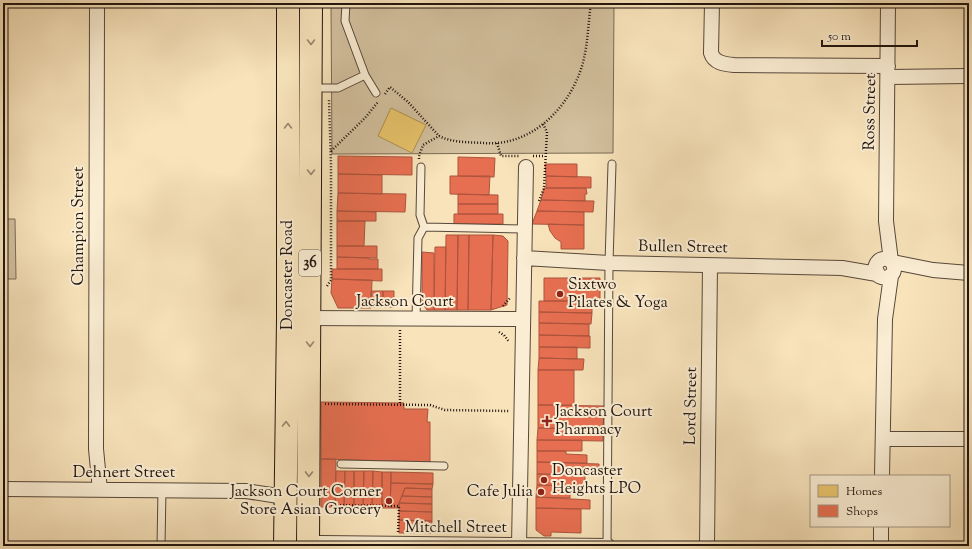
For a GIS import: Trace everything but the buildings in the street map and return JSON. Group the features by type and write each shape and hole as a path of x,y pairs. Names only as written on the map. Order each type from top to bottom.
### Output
{"main road":[{"name":"Doncaster Road","path":"288,3 305,88 310,318 308,540"},
{"name":"Doncaster Road","path":"285,546 288,319 311,3"}],"street":[{"name":"Champion Street","path":"96,490 92,469 96,449 97,3"},
{"path":"712,3 711,53 715,60 721,63 734,65 969,76"},
{"name":"Ross Street","path":"882,475 888,3"},
{"path":"519,545 526,160"},
{"name":"Bullen Street","path":"524,258 610,263 710,266 885,268 969,273"},
{"name":"Lord Street","path":"707,546 710,266"},
{"name":"Jackson Court","path":"288,319 523,319"},
{"path":"883,439 969,439"},
{"name":"Dehnert Street","path":"3,489 246,491 272,487 281,488 285,494"},
{"path":"285,494 295,503 308,540"},
{"path":"881,527 881,546"},
{"name":"Mitchell Street","path":"308,540 607,546"}],"lane":[{"path":"346,3 345,22 365,76 376,93"},
{"path":"305,88 338,88 365,76"},
{"path":"607,546 612,164"},
{"path":"416,319 418,238 424,227 420,215 421,167"},
{"path":"424,227 524,229"},
{"path":"341,464 444,466"},
{"path":"161,546 162,490"}],"path":[{"path":"331,152 365,118 390,87 408,102 440,136 448,140 488,144 508,142 529,134 555,113 569,94 579,74 584,56 591,3"},
{"path":"305,88 331,152 331,280 325,289"},
{"path":"421,167 419,156 423,145 440,136"},
{"path":"497,143 501,156 526,160 545,156"},
{"path":"400,319 400,404"},
{"path":"493,319 492,329 504,335 510,345 522,344"},
{"path":"322,404 430,405 445,410 521,411"},
{"path":"322,505 399,506 398,534"}],"shaded area":[{"path":"331,3 614,3 613,153 332,154"},
{"path":"3,219 15,219 16,279 3,279"}],"place":[{"name":"Sixtwo Pilates & Yoga","path":"560,294"},
{"name":"Jackson Court Pharmacy","path":"547,421"},
{"name":"Doncaster Heights LPO","path":"544,480"},
{"name":"Cafe Julia","path":"541,492"},
{"name":"Jackson Court Corner Store Asian Grocery","path":"389,501"}]}
